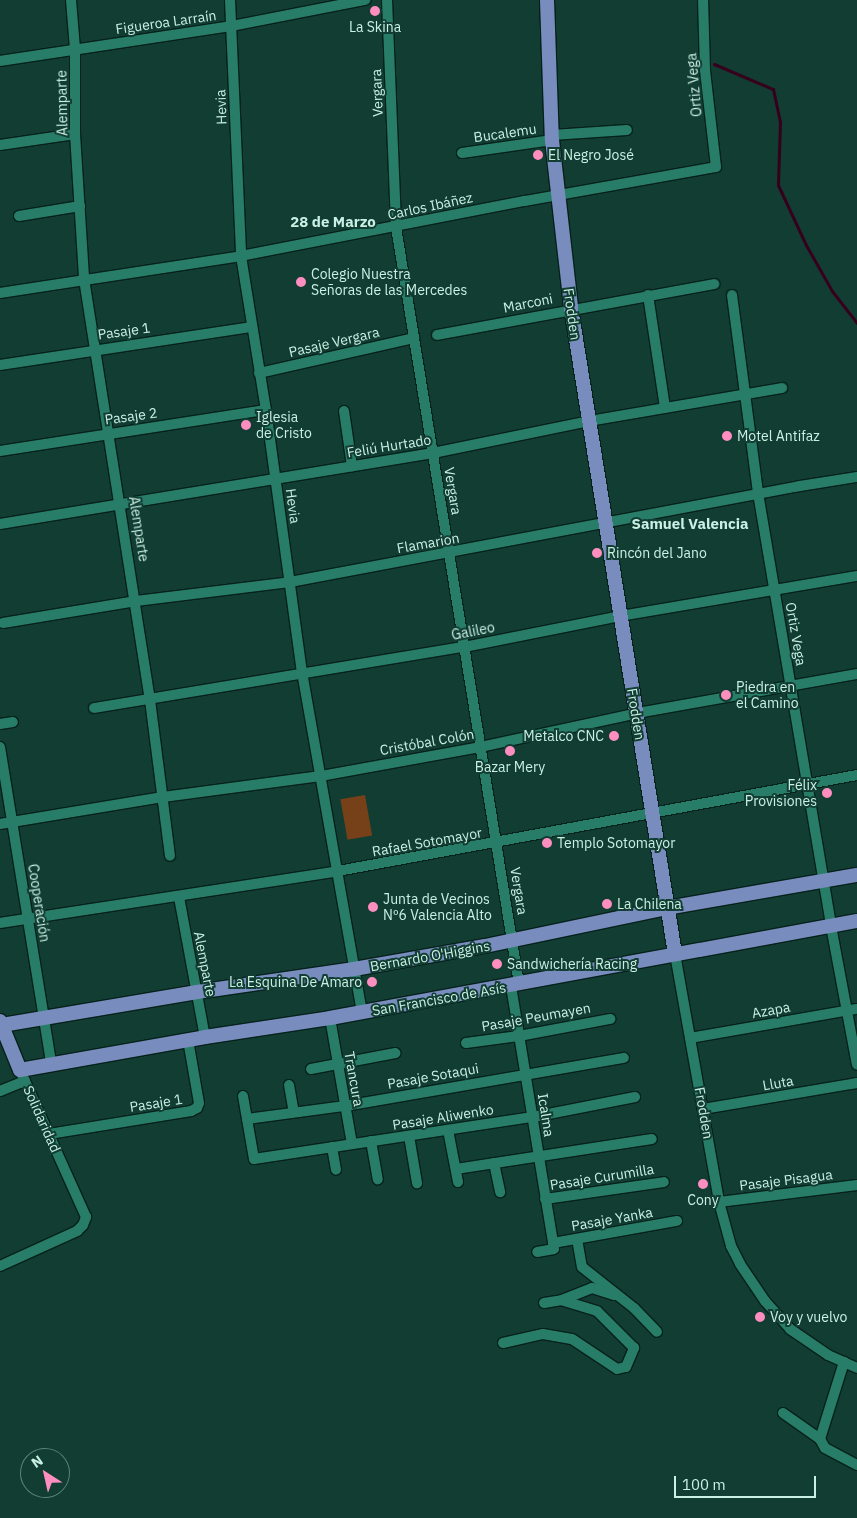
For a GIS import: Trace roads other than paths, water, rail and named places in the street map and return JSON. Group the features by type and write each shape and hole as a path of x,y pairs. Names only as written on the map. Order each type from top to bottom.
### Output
{"main road":[{"name":"Frodden","path":"547,0 552,138 571,308 675,954"},
{"name":"Bernardo O'Higgins","path":"1,1023 354,969 512,941 667,908 857,875"},
{"name":"San Francisco de Asís","path":"22,1076 51,1063 330,1018 857,921"},
{"name":"Solidaridad","path":"1,1023 22,1076"}],"street":[{"name":"Alemparte","path":"71,0 75,49 75,134 84,279 136,602 170,856"},
{"name":"Hevia","path":"230,0 241,256 276,478 302,672 362,1012"},
{"name":"Figueroa Larraín","path":"0,61 232,26 365,0"},
{"name":"Vergara","path":"387,0 396,227 497,843 512,941 515,985"},
{"name":"Ortiz Vega","path":"702,0 705,70 716,167"},
{"name":"Bucalemu","path":"462,152 552,138 627,130"},
{"path":"0,145 75,134"},
{"name":"Carlos Ibáñez","path":"0,293 241,256 557,195 716,167"},
{"path":"19,216 80,206"},
{"name":"Marconi","path":"437,335 571,308 714,284"},
{"path":"648,295 665,408"},
{"name":"Ortiz Vega","path":"732,295 747,393 758,493 823,881 857,1065"},
{"name":"Pasaje 1","path":"0,365 95,349 252,327"},
{"name":"Pasaje Vergara","path":"260,373 414,338"},
{"name":"Feliú Hurtado","path":"0,524 433,453 589,421 782,388"},
{"name":"Pasaje 2","path":"0,451 266,410"},
{"path":"344,411 352,466"},
{"name":"Flamarion","path":"3,623 136,602 290,582 758,493 857,477"},
{"name":"Galileo","path":"94,708 150,700 302,672 464,647 774,588 857,576"},
{"name":"Cristóbal Colón","path":"0,824 163,797 321,776 480,747 636,714 857,674"},
{"path":"0,724 13,722"},
{"name":"Cooperación","path":"0,747 51,1063"},
{"name":"Rafael Sotomayor","path":"0,922 179,897 338,871 857,775"},
{"name":"Alemparte","path":"179,897 205,1037"},
{"name":"Frodden","path":"675,954 719,1202 731,1246 740,1264 765,1301 790,1328 828,1355 857,1368"},
{"name":"Icalma","path":"515,985 519,1036 553,1246"},
{"name":"Azapa","path":"690,1038 857,1009"},
{"name":"Trancura","path":"330,1018 352,1144"},
{"name":"Pasaje Peumayen","path":"466,1043 519,1036 610,1019"},
{"name":"Pasaje 1","path":"49,1134 191,1111 197,1108 200,1103 188,1040"},
{"path":"311,1069 396,1053"},
{"name":"Pasaje Sotaqui","path":"247,1119 345,1106 624,1058"},
{"path":"0,1091 22,1076"},
{"name":"Solidaridad","path":"0,1266 77,1232 83,1225 86,1217 22,1076"},
{"name":"Lluta","path":"703,1109 857,1083"},
{"path":"289,1085 294,1112"},
{"path":"243,1096 247,1119"},
{"name":"Pasaje Aliwenko","path":"247,1119 254,1159 533,1117 636,1097"},
{"path":"448,1130 458,1182"},
{"path":"409,1136 417,1183"},
{"path":"456,1169 652,1140"},
{"path":"371,1142 378,1179"},
{"path":"332,1147 336,1170"},
{"path":"494,1163 500,1192"},
{"name":"Pasaje Curumilla","path":"545,1200 664,1182"},
{"name":"Pasaje Pisagua","path":"719,1202 857,1185"},
{"name":"Pasaje Yanka","path":"537,1252 577,1239 677,1221"},
{"path":"577,1239 582,1267 620,1297 657,1332"},
{"path":"544,1303 562,1300 592,1288 620,1297"},
{"path":"503,1343 543,1334 572,1339 616,1369 626,1367 634,1348 597,1311 562,1300"},
{"path":"820,1439 844,1362"},
{"path":"783,1413 820,1439 825,1448 857,1465"}],"waterway":[{"path":"714,64 773,89 780,121 778,185 806,245 832,291 857,323"}],"place":[{"name":"La Skina","path":"375,11"},
{"name":"El Negro José","path":"538,155"},
{"name":"Colegio Nuestra Señoras de las Mercedes","path":"301,282"},
{"name":"Iglesia de Cristo","path":"246,425"},
{"name":"Motel Antifaz","path":"727,436"},
{"name":"Rincón del Jano","path":"597,553"},
{"name":"Piedra en el Camino","path":"726,695"},
{"name":"Metalco CNC","path":"614,736"},
{"name":"Bazar Mery","path":"510,751"},
{"name":"Félix Provisiones","path":"827,793"},
{"name":"Templo Sotomayor","path":"547,843"},
{"name":"La Chilena","path":"607,904"},
{"name":"Junta de Vecinos Nº6 Valencia Alto","path":"373,907"},
{"name":"Sandwichería Racing","path":"497,964"},
{"name":"La Esquina De Amaro","path":"372,982"},
{"name":"Cony","path":"703,1184"},
{"name":"Voy y vuelvo","path":"760,1317"}],"district":[{"name":"28 de Marzo","path":"333,222"},
{"name":"Samuel Valencia","path":"690,524"}]}
